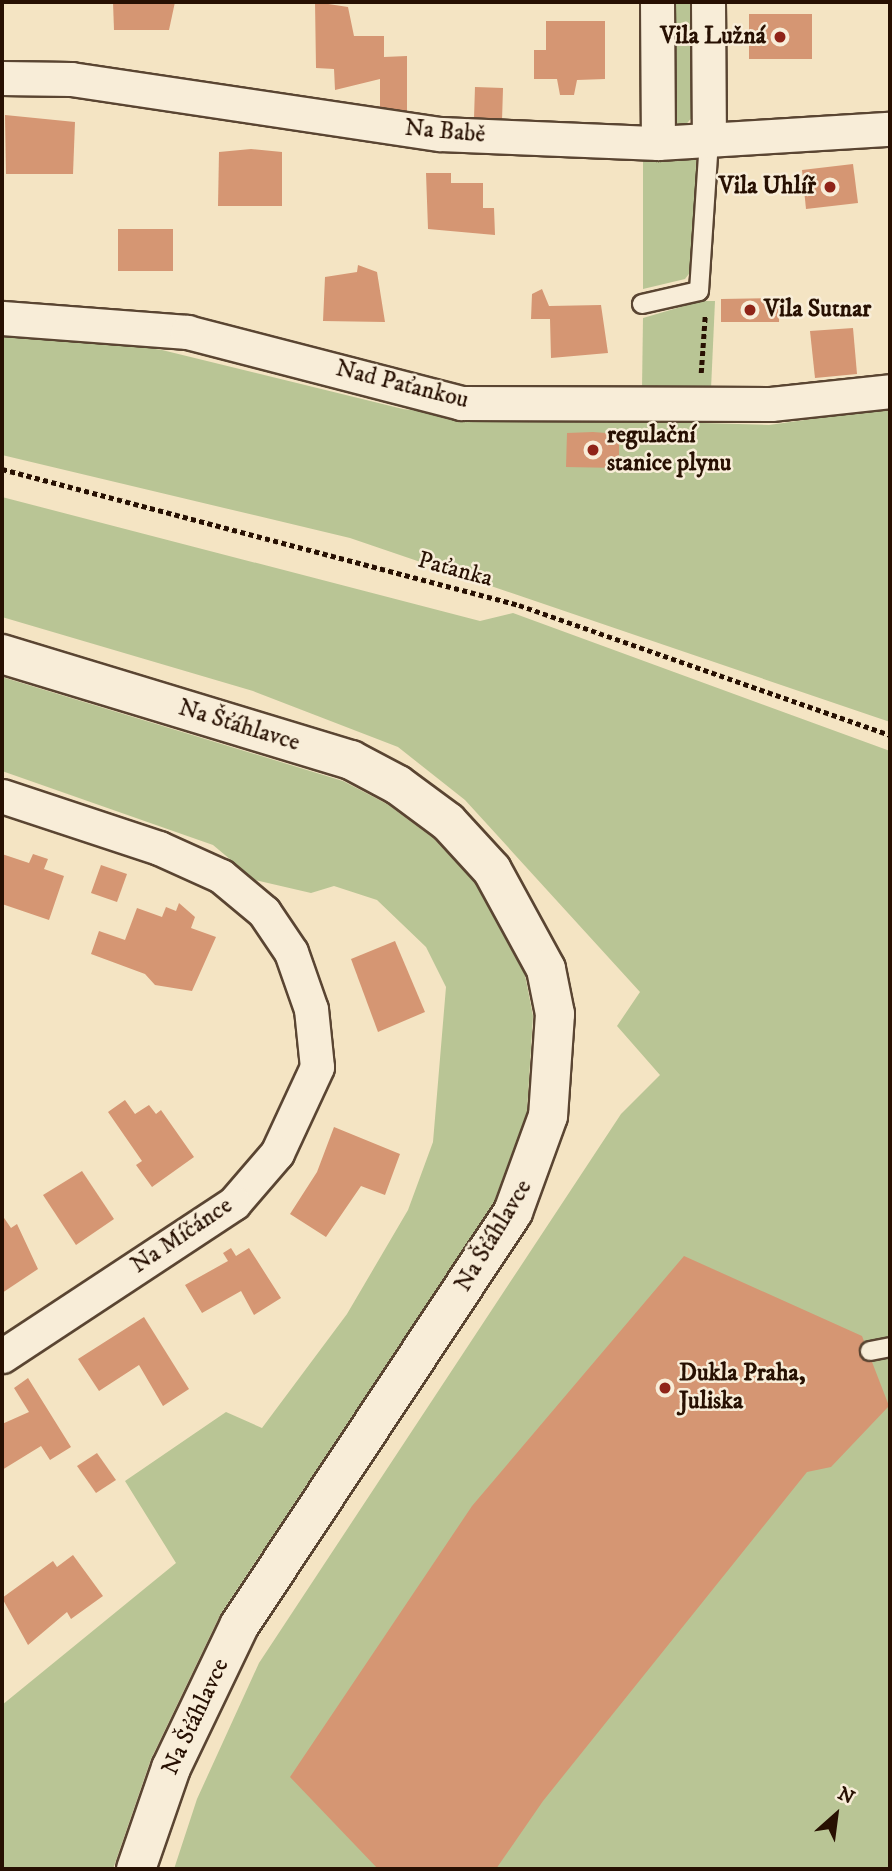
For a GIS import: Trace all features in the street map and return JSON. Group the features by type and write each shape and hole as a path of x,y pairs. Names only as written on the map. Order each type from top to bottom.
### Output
{"street":[{"path":"657,2 658,143"},
{"path":"708,2 709,141"},
{"name":"Na Babě","path":"2,78 72,79 440,134 658,143 890,129"},
{"name":"Nad Paťankou","path":"2,318 187,332 461,404 771,404 890,391"},
{"name":"Na Šťáhlavce","path":"2,654 351,760 398,785 448,821 492,870 546,969 555,1014 548,1116 513,1212 239,1626 171,1768 136,1869"},
{"name":"Na Míčánce","path":"2,796 159,848 221,876 253,903 291,952 311,1009 317,1067 277,1153 234,1203 2,1356"}],"lane":[{"path":"642,304 699,291 709,141"},
{"path":"870,1351 890,1347"}],"path":[{"name":"Paťanka","path":"2,469 519,605 890,735"}],"green space":[{"path":"670,2 694,2 693,116 684,127 672,123"},
{"path":"696,159 695,266 685,279 643,289 643,160"},
{"path":"701,301 715,301 711,389 642,389 643,318"},
{"path":"62,335 162,350 403,409 458,416 769,425 890,408 890,722 350,538 2,455 2,337"},
{"name":"Dukla Praha, Juliska","path":"2,497 480,621 513,613 890,751 890,1869 174,1869 197,1799 259,1663 621,1114 660,1075 617,1026 640,992 465,800 398,747 253,691 2,617"},
{"path":"2,677 343,781 387,804 433,838 475,883 525,975 533,1016 527,1112 494,1202 220,1615 151,1759 113,1869 2,1869 2,1705 176,1563 125,1481 226,1412 262,1428 347,1314 408,1210 433,1142 446,987 426,947 377,900 334,886 311,893 255,880 213,845 2,771"}],"building":[{"path":"113,2 175,2 169,30 114,30"},
{"path":"315,2 348,7 354,36 384,36 384,57 407,56 407,112 380,109 380,79 335,90 334,69 316,68"},
{"name":"Vila Lužná","path":"749,14 812,14 812,59 749,59"},
{"path":"546,21 605,21 605,79 577,80 574,95 560,95 557,79 534,79 534,50 546,50"},
{"path":"475,87 503,88 502,120 474,118"},
{"path":"5,115 75,122 73,174 6,174"},
{"path":"251,149 282,152 282,206 218,206 219,152"},
{"name":"Vila Uhlíř","path":"853,164 858,203 806,209 802,170"},
{"path":"426,173 451,173 451,183 483,183 483,208 494,208 495,235 428,229"},
{"path":"118,229 173,229 173,271 118,271"},
{"path":"358,265 377,272 385,322 323,321 325,277 357,272"},
{"path":"542,289 549,306 601,305 608,353 551,358 550,319 531,319 532,294"},
{"name":"Vila Sutnar","path":"780,298 779,322 721,322 721,299"},
{"path":"853,328 857,374 815,378 810,331"},
{"name":"regulační stanice plynu","path":"567,433 619,434 619,468 566,467"},
{"path":"2,854 29,863 33,854 48,859 44,869 64,876 49,920 2,904"},
{"path":"101,865 127,874 117,902 91,893"},
{"path":"179,903 195,917 191,928 216,937 192,991 155,985 145,974 91,954 99,931 125,940 137,908 162,917 166,907 176,911"},
{"path":"395,941 425,1012 378,1032 351,959"},
{"path":"125,1100 135,1114 149,1105 156,1114 161,1110 194,1157 152,1187 136,1165 142,1161 108,1112"},
{"path":"334,1127 400,1154 385,1195 361,1186 326,1237 290,1214 317,1172"},
{"path":"82,1171 114,1219 76,1245 43,1195"},
{"path":"2,1215 11,1228 17,1224 38,1269 2,1293"},
{"path":"231,1248 236,1256 249,1248 281,1298 254,1315 241,1291 202,1313 185,1285 228,1261 223,1253"},
{"path":"684,1256 862,1336 889,1406 831,1467 807,1472 543,1801 496,1869 378,1869 290,1777 472,1506"},
{"path":"144,1317 189,1389 163,1406 139,1365 99,1391 78,1359"},
{"path":"28,1378 71,1447 50,1460 41,1446 2,1470 2,1424 29,1412 14,1388"},
{"path":"97,1453 116,1480 96,1493 77,1466"},
{"path":"73,1555 103,1596 71,1619 67,1612 28,1645 2,1598 53,1561 57,1567"}],"place":[{"name":"Vila Lužná","path":"780,37"},
{"name":"Vila Uhlíř","path":"830,187"},
{"name":"Vila Sutnar","path":"750,310"},
{"name":"regulační stanice plynu","path":"593,450"},
{"name":"Dukla Praha, Juliska","path":"665,1388"}]}
